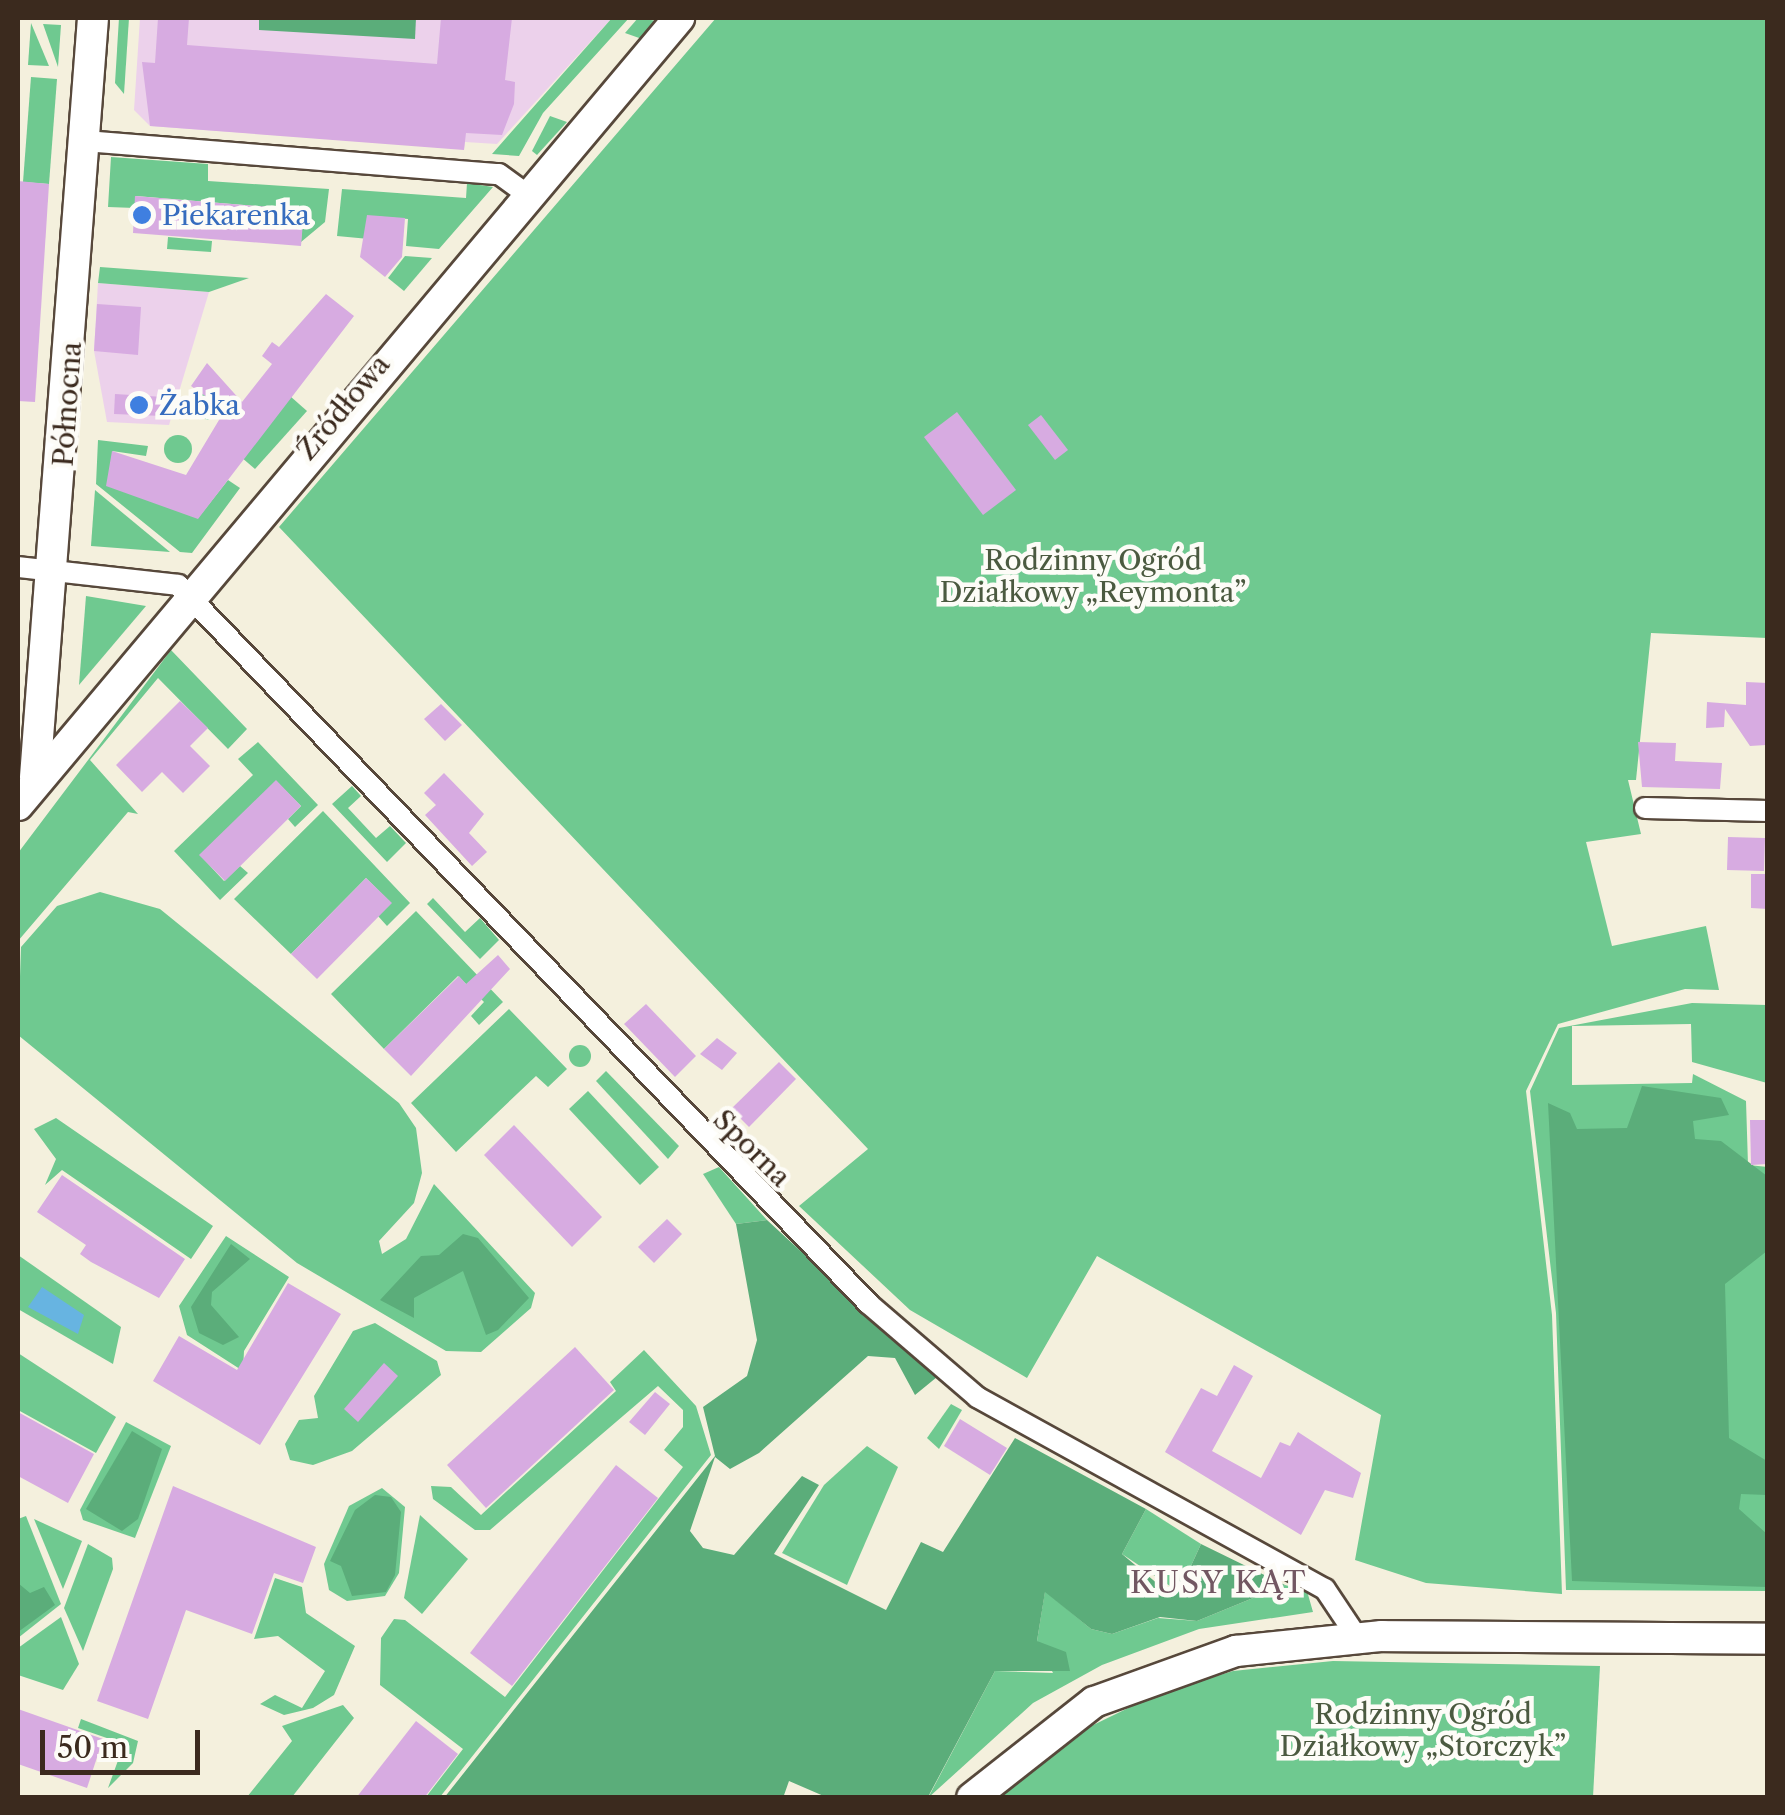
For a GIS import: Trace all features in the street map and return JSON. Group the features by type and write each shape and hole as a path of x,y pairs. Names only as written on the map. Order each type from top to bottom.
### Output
{"street":[{"name":"Północna","path":"24,796 45,728 92,18"},
{"name":"Źródłowa","path":"24,796 524,192 679,18"},
{"path":"85,141 499,174 524,192"},
{"path":"18,567 162,578 188,594"},
{"name":"Sporna","path":"188,594 869,1304 977,1397 1324,1589 1357,1637"},
{"path":"1645,808 1768,811"},
{"path":"972,1798 1042,1734 1148,1676 1236,1652 1357,1637 1768,1639"}],"shaded area":[{"path":"140,18 612,18 497,144 465,142 464,149 150,126 134,110"},
{"path":"98,283 209,292 169,425 107,422 94,351"}],"green space":[{"path":"119,18 129,18 124,94 115,83"},
{"path":"259,18 416,18 415,39 259,30"},
{"path":"612,18 629,18 543,113 519,156 492,154"},
{"path":"638,18 657,21 642,39 625,33"},
{"name":"Rodzinny Ogród Działkowy „Reymonta”","path":"716,18 1767,18 1767,638 1651,633 1636,780 1628,780 1641,834 1586,842 1612,946 1706,926 1719,990 1685,989 1558,1024 1526,1091 1552,1315 1562,1594 1426,1583 1355,1560 1381,1415 1097,1256 1027,1378 910,1310 799,1206 868,1149 279,527"},
{"path":"31,23 49,66 28,65"},
{"path":"43,24 61,25 58,67"},
{"path":"31,77 57,79 49,184 23,182"},
{"path":"550,116 567,122 537,155 532,151"},
{"path":"111,157 208,164 208,181 329,189 325,222 301,242 303,210 136,196 135,208 108,207"},
{"path":"467,183 493,187 439,249 406,246 408,219 372,216 369,239 337,236 342,189 466,198"},
{"path":"168,237 212,241 211,252 167,249"},
{"path":"405,256 432,258 404,291 388,278"},
{"path":"100,267 249,278 209,292 98,283"},
{"path":"213,377 231,393 208,420 184,412"},
{"path":"290,396 307,411 255,469 241,457"},
{"path":"178,435 188,439 192,449 188,459 178,463 168,459 164,449 168,439"},
{"path":"98,440 148,446 146,456 112,451 198,518 228,480 240,488 192,553 180,552 96,484"},
{"path":"95,490 170,552 91,546"},
{"path":"86,596 146,606 79,685"},
{"path":"171,650 247,729 228,749 158,678 90,760 138,814 128,812 18,941 18,853"},
{"path":"258,742 318,805 295,827 288,819 301,806 276,781 200,855 224,881 240,866 248,873 220,900 174,851 253,775 238,759"},
{"path":"352,786 361,796 348,808 376,838 390,826 406,843 387,862 332,804"},
{"path":"323,811 410,903 387,926 378,916 391,903 366,878 291,954 234,899"},
{"path":"100,892 160,909 399,1103 416,1128 422,1173 414,1203 379,1241 382,1254 406,1239 434,1184 535,1293 531,1308 481,1352 446,1351 297,1263 18,1035 21,947 57,906"},
{"path":"433,898 465,932 480,918 499,940 480,959 427,904"},
{"path":"416,911 503,1002 479,1025 471,1016 484,1002 458,976 384,1049 331,994"},
{"path":"1692,1003 1767,1005 1767,1083 1692,1062 1691,1024 1572,1026 1572,1085 1692,1083 1693,1074 1746,1101 1748,1165 1768,1167 1767,1591 1566,1590 1556,1313 1530,1091 1559,1028"},
{"path":"509,1009 567,1069 548,1087 536,1076 456,1152 411,1103"},
{"path":"576,1045 584,1045 591,1056 584,1067 576,1067 569,1060 569,1052"},
{"path":"606,1071 679,1146 668,1159 596,1081"},
{"path":"1642,1086 1721,1098 1729,1115 1693,1121 1695,1139 1721,1141 1767,1176 1767,1251 1725,1284 1729,1438 1767,1461 1767,1495 1741,1494 1739,1509 1767,1534 1767,1587 1572,1581 1548,1103 1570,1113 1577,1129 1627,1128"},
{"path":"588,1091 659,1167 640,1185 569,1109"},
{"path":"56,1118 213,1226 191,1259 62,1170 45,1185 56,1159 34,1129"},
{"path":"719,1167 767,1220 736,1224 703,1174"},
{"path":"767,1220 937,1377 915,1395 895,1358 868,1356 759,1453 730,1469 715,1457 690,1531 703,1548 734,1555 802,1476 819,1485 774,1554 886,1610 921,1542 943,1552 1015,1438 1146,1509 1122,1554 1165,1590 1179,1592 1201,1544 1285,1585 1197,1621 1160,1617 1112,1634 1091,1629 1045,1592 1037,1641 1066,1652 1070,1671 995,1671 928,1797 826,1797 789,1781 783,1798 444,1798 715,1456 703,1407 747,1376 757,1340 736,1224"},
{"path":"463,1234 478,1238 529,1298 498,1330 486,1335 463,1271 414,1298 414,1318 380,1300 421,1256 439,1255"},
{"path":"226,1236 289,1277 244,1351 243,1371 187,1335 179,1306"},
{"path":"231,1244 250,1259 212,1292 211,1305 239,1337 223,1345 199,1333 191,1307"},
{"path":"18,1255 121,1327 113,1364 18,1309"},
{"path":"375,1323 437,1361 441,1375 352,1451 313,1465 290,1460 285,1444 299,1420 318,1418 314,1396 353,1331"},
{"path":"644,1350 696,1406 711,1455 440,1797 426,1797 463,1749 380,1685 381,1638 394,1619 405,1620 505,1697 683,1467 664,1450 683,1427 683,1410 658,1386 490,1530 475,1530 433,1499 431,1486 451,1487 481,1515 616,1391 610,1382"},
{"path":"18,1353 116,1417 96,1453 18,1410"},
{"path":"951,1404 962,1410 939,1449 927,1438"},
{"path":"126,1422 171,1446 135,1538 83,1520 80,1510"},
{"path":"132,1431 162,1449 138,1519 122,1531 86,1509"},
{"path":"867,1446 898,1467 847,1585 782,1553 824,1485"},
{"path":"382,1488 405,1507 399,1573 385,1596 347,1601 329,1590 324,1564 349,1506"},
{"path":"375,1495 391,1497 401,1512 395,1575 386,1592 352,1596 341,1566 330,1561 355,1510"},
{"path":"1146,1509 1201,1544 1179,1592 1122,1554"},
{"path":"420,1515 468,1559 422,1614 404,1598"},
{"path":"26,1516 61,1604 18,1638 18,1519"},
{"path":"34,1519 82,1541 63,1589"},
{"path":"88,1544 112,1558 113,1569 83,1651 64,1608"},
{"path":"275,1578 302,1587 306,1613 355,1646 334,1695 313,1708 284,1715 260,1704 275,1695 302,1708 325,1671 278,1636 254,1639"},
{"path":"18,1583 30,1593 44,1587 55,1605 18,1632"},
{"path":"1285,1585 1307,1591 1313,1612 1199,1629 1102,1665 1033,1703 928,1798 995,1671 1053,1673 1037,1641 1045,1591 1091,1629 1112,1634 1158,1618 1197,1621"},
{"path":"61,1617 79,1664 63,1690 18,1675 18,1648"},
{"name":"Rodzinny Ogród Działkowy „Storczyk”","path":"1333,1661 1600,1666 1593,1797 999,1798 1085,1729 1155,1695 1233,1671"},
{"path":"343,1705 354,1718 292,1797 247,1797 292,1741 282,1726"},
{"path":"81,1719 138,1741 133,1763 108,1788 124,1744 78,1728"}],"water":[{"path":"42,1287 84,1315 78,1334 28,1307"}],"building":[{"path":"158,18 189,18 187,45 437,64 441,18 512,18 505,80 515,82 514,104 502,135 466,133 464,150 150,126 142,62 155,63"},
{"path":"18,181 49,184 35,402 18,401"},
{"path":"135,196 304,210 301,246 133,233"},
{"path":"367,215 405,218 402,257 385,277 360,257"},
{"path":"326,294 354,316 198,519 106,486 112,451 186,475 225,410 191,386 207,363 242,402 272,364 262,356 272,342 279,347"},
{"path":"97,304 141,307 138,355 94,351"},
{"name":"Żabka","path":"115,394 164,397 163,416 114,414"},
{"path":"957,412 1016,490 983,515 924,437"},
{"path":"1041,415 1068,450 1055,460 1028,425"},
{"path":"1746,682 1768,683 1766,745 1750,746 1725,709 1724,727 1706,728 1707,702 1746,705"},
{"path":"180,701 208,728 190,746 210,766 183,793 162,772 142,792 116,765"},
{"path":"441,704 462,725 445,741 424,719"},
{"path":"1638,742 1676,743 1675,761 1722,763 1720,789 1642,787"},
{"path":"444,773 484,814 469,833 487,852 472,866 425,815 436,805 424,793"},
{"path":"276,780 301,806 225,881 199,855"},
{"path":"1728,837 1765,838 1764,871 1727,870"},
{"path":"1751,874 1768,874 1768,909 1751,908"},
{"path":"366,878 392,903 317,979 291,954"},
{"path":"498,955 510,969 411,1076 384,1049 459,976 466,984"},
{"path":"646,1004 696,1056 675,1077 624,1024"},
{"path":"717,1038 737,1053 722,1070 700,1054"},
{"path":"779,1062 796,1079 749,1127 731,1109"},
{"path":"1750,1120 1768,1120 1768,1164 1751,1165"},
{"path":"514,1125 602,1217 572,1247 484,1155"},
{"path":"62,1175 185,1259 159,1298 91,1262 80,1254 86,1245 37,1212"},
{"path":"667,1219 682,1234 654,1263 638,1247"},
{"path":"288,1283 341,1314 260,1445 153,1381 179,1336 237,1370"},
{"path":"575,1347 614,1390 486,1508 447,1465"},
{"path":"384,1363 398,1376 358,1422 344,1409"},
{"path":"1234,1365 1253,1376 1212,1451 1261,1478 1280,1442 1290,1446 1298,1432 1361,1473 1353,1498 1325,1490 1301,1535 1165,1452 1201,1388 1217,1396"},
{"path":"655,1392 670,1404 645,1435 629,1422"},
{"path":"18,1412 94,1454 68,1503 18,1476"},
{"path":"960,1419 1007,1448 990,1475 944,1446"},
{"path":"616,1465 658,1498 512,1686 470,1653"},
{"path":"173,1486 316,1547 303,1583 274,1573 252,1634 186,1610 148,1719 97,1701"},
{"path":"18,1709 103,1739 87,1788 18,1764"},
{"path":"416,1721 458,1754 424,1798 356,1798"}],"place":[{"name":"Piekarenka","path":"142,215"},
{"name":"Żabka","path":"139,405"}],"district":[{"name":"KUSY KĄT","path":"1219,1583"}]}
